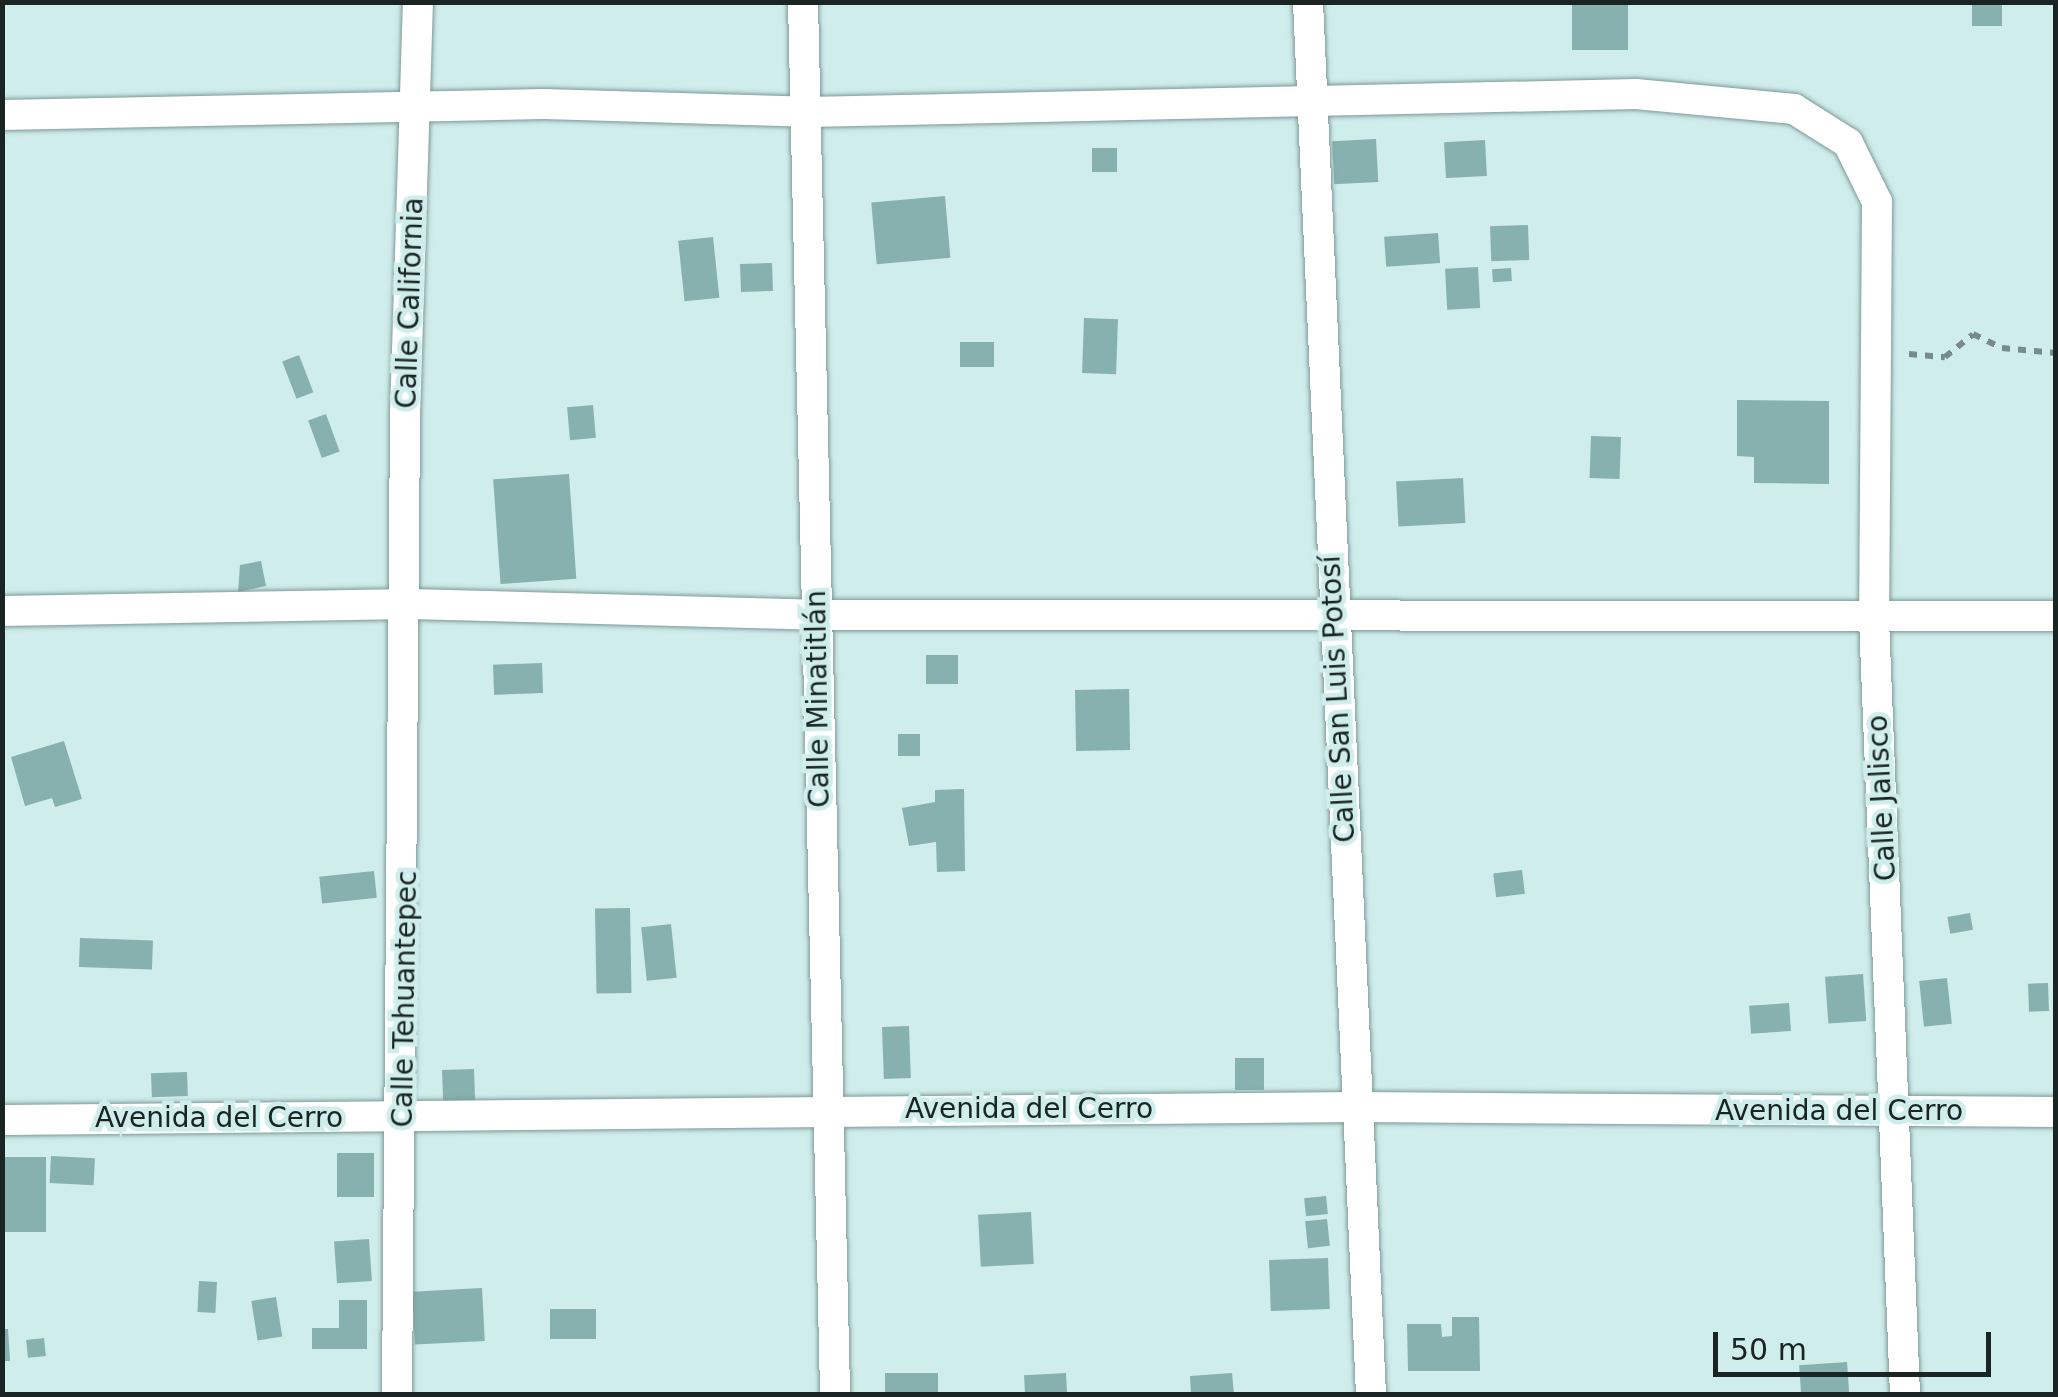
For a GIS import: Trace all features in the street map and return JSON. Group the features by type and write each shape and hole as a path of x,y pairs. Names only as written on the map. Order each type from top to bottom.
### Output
{"street":[{"name":"Calle California","path":"408,604 406,414 418,108 418,2"},
{"name":"Calle Minatitlán","path":"803,2 836,1394"},
{"name":"Calle San Luis Potosí","path":"1308,2 1371,1394"},
{"name":"Calle Jalisco","path":"1315,101 1636,94 1794,109 1848,143 1876,202 1874,619 1905,1394"},
{"path":"2,115 418,108 807,112 1315,101"},
{"path":"2,611 408,604 816,615 1874,619 2056,616"},
{"name":"Calle Tehuantepec","path":"397,1394 404,1117 408,604"},
{"name":"Avenida del Cerro","path":"2,1120 1358,1107 2056,1112"}],"path":[{"path":"1877,351 1946,357 1973,334 2002,348 2056,353"}],"building":[{"path":"1572,2 1628,2 1628,50 1572,50"},
{"path":"1972,2 2002,2 2002,26 1972,26"},
{"path":"1376,139 1378,182 1334,184 1332,141"},
{"path":"1485,140 1487,176 1446,178 1444,142"},
{"path":"1092,148 1117,148 1117,172 1092,172"},
{"path":"945,196 950,258 877,264 871,202"},
{"path":"1528,225 1529,260 1491,261 1490,226"},
{"path":"1438,233 1440,263 1386,267 1384,237"},
{"path":"713,237 719,298 685,301 678,241"},
{"path":"772,263 773,291 741,292 740,264"},
{"path":"1478,267 1480,308 1447,310 1445,269"},
{"path":"1511,268 1512,281 1493,282 1492,269"},
{"path":"1084,318 1118,319 1116,374 1082,373"},
{"path":"960,342 994,342 994,367 960,367"},
{"path":"299,355 313,392 297,399 282,361"},
{"path":"1737,400 1829,401 1829,484 1754,483 1754,457 1737,456"},
{"path":"593,405 596,438 570,440 567,407"},
{"path":"326,414 340,452 322,458 308,420"},
{"path":"1591,436 1621,437 1620,479 1590,478"},
{"path":"569,474 576,579 501,584 493,479"},
{"path":"1463,478 1465,523 1398,526 1396,482"},
{"path":"261,561 266,586 238,592 240,565"},
{"path":"926,655 958,655 958,684 926,684"},
{"path":"542,663 543,693 494,695 493,665"},
{"path":"1129,689 1130,750 1076,751 1075,690"},
{"path":"898,734 920,734 920,756 898,756"},
{"path":"64,741 82,799 55,807 52,798 25,806 11,757"},
{"path":"964,789 965,871 937,872 936,842 909,846 902,808 935,802 935,790"},
{"path":"1522,870 1525,894 1496,897 1493,874"},
{"path":"374,871 377,898 322,904 319,877"},
{"path":"630,908 631,993 596,994 595,909"},
{"path":"1970,913 1973,930 1950,934 1947,917"},
{"path":"671,924 677,978 647,981 641,927"},
{"path":"80,938 153,941 152,970 79,967"},
{"path":"1863,974 1866,1021 1828,1024 1825,977"},
{"path":"1947,978 1952,1024 1924,1027 1919,981"},
{"path":"2048,983 2049,1011 2029,1012 2028,984"},
{"path":"1789,1003 1791,1031 1751,1034 1749,1006"},
{"path":"909,1026 911,1078 884,1079 882,1027"},
{"path":"1235,1058 1264,1058 1264,1090 1235,1090"},
{"path":"474,1069 475,1100 443,1101 442,1070"},
{"path":"187,1072 188,1096 152,1097 151,1073"},
{"path":"337,1153 374,1153 374,1197 337,1197"},
{"path":"51,1156 95,1158 94,1185 50,1183"},
{"path":"2,1157 46,1157 46,1232 2,1232"},
{"path":"1326,1196 1328,1214 1306,1216 1304,1198"},
{"path":"1031,1212 1034,1264 981,1267 978,1215"},
{"path":"1327,1219 1330,1246 1308,1248 1305,1221"},
{"path":"369,1239 372,1281 337,1283 334,1241"},
{"path":"1328,1258 1330,1309 1271,1311 1269,1260"},
{"path":"199,1281 217,1282 215,1313 197,1312"},
{"path":"482,1288 485,1341 415,1345 412,1292"},
{"path":"276,1297 282,1337 258,1340 251,1301"},
{"path":"339,1300 367,1300 367,1349 312,1349 312,1328 339,1328"},
{"path":"550,1309 596,1309 596,1339 550,1339"},
{"path":"1452,1317 1479,1317 1480,1371 1408,1371 1407,1324 1441,1324 1442,1337 1452,1336"},
{"path":"2,1329 8,1329 10,1361 2,1361"},
{"path":"44,1338 46,1356 28,1358 26,1340"},
{"path":"1847,1362 1849,1394 1801,1394 1799,1365"},
{"path":"885,1373 938,1373 938,1394 885,1394"},
{"path":"1066,1373 1067,1394 1025,1394 1024,1375"},
{"path":"1232,1373 1234,1394 1191,1394 1190,1376"}]}
